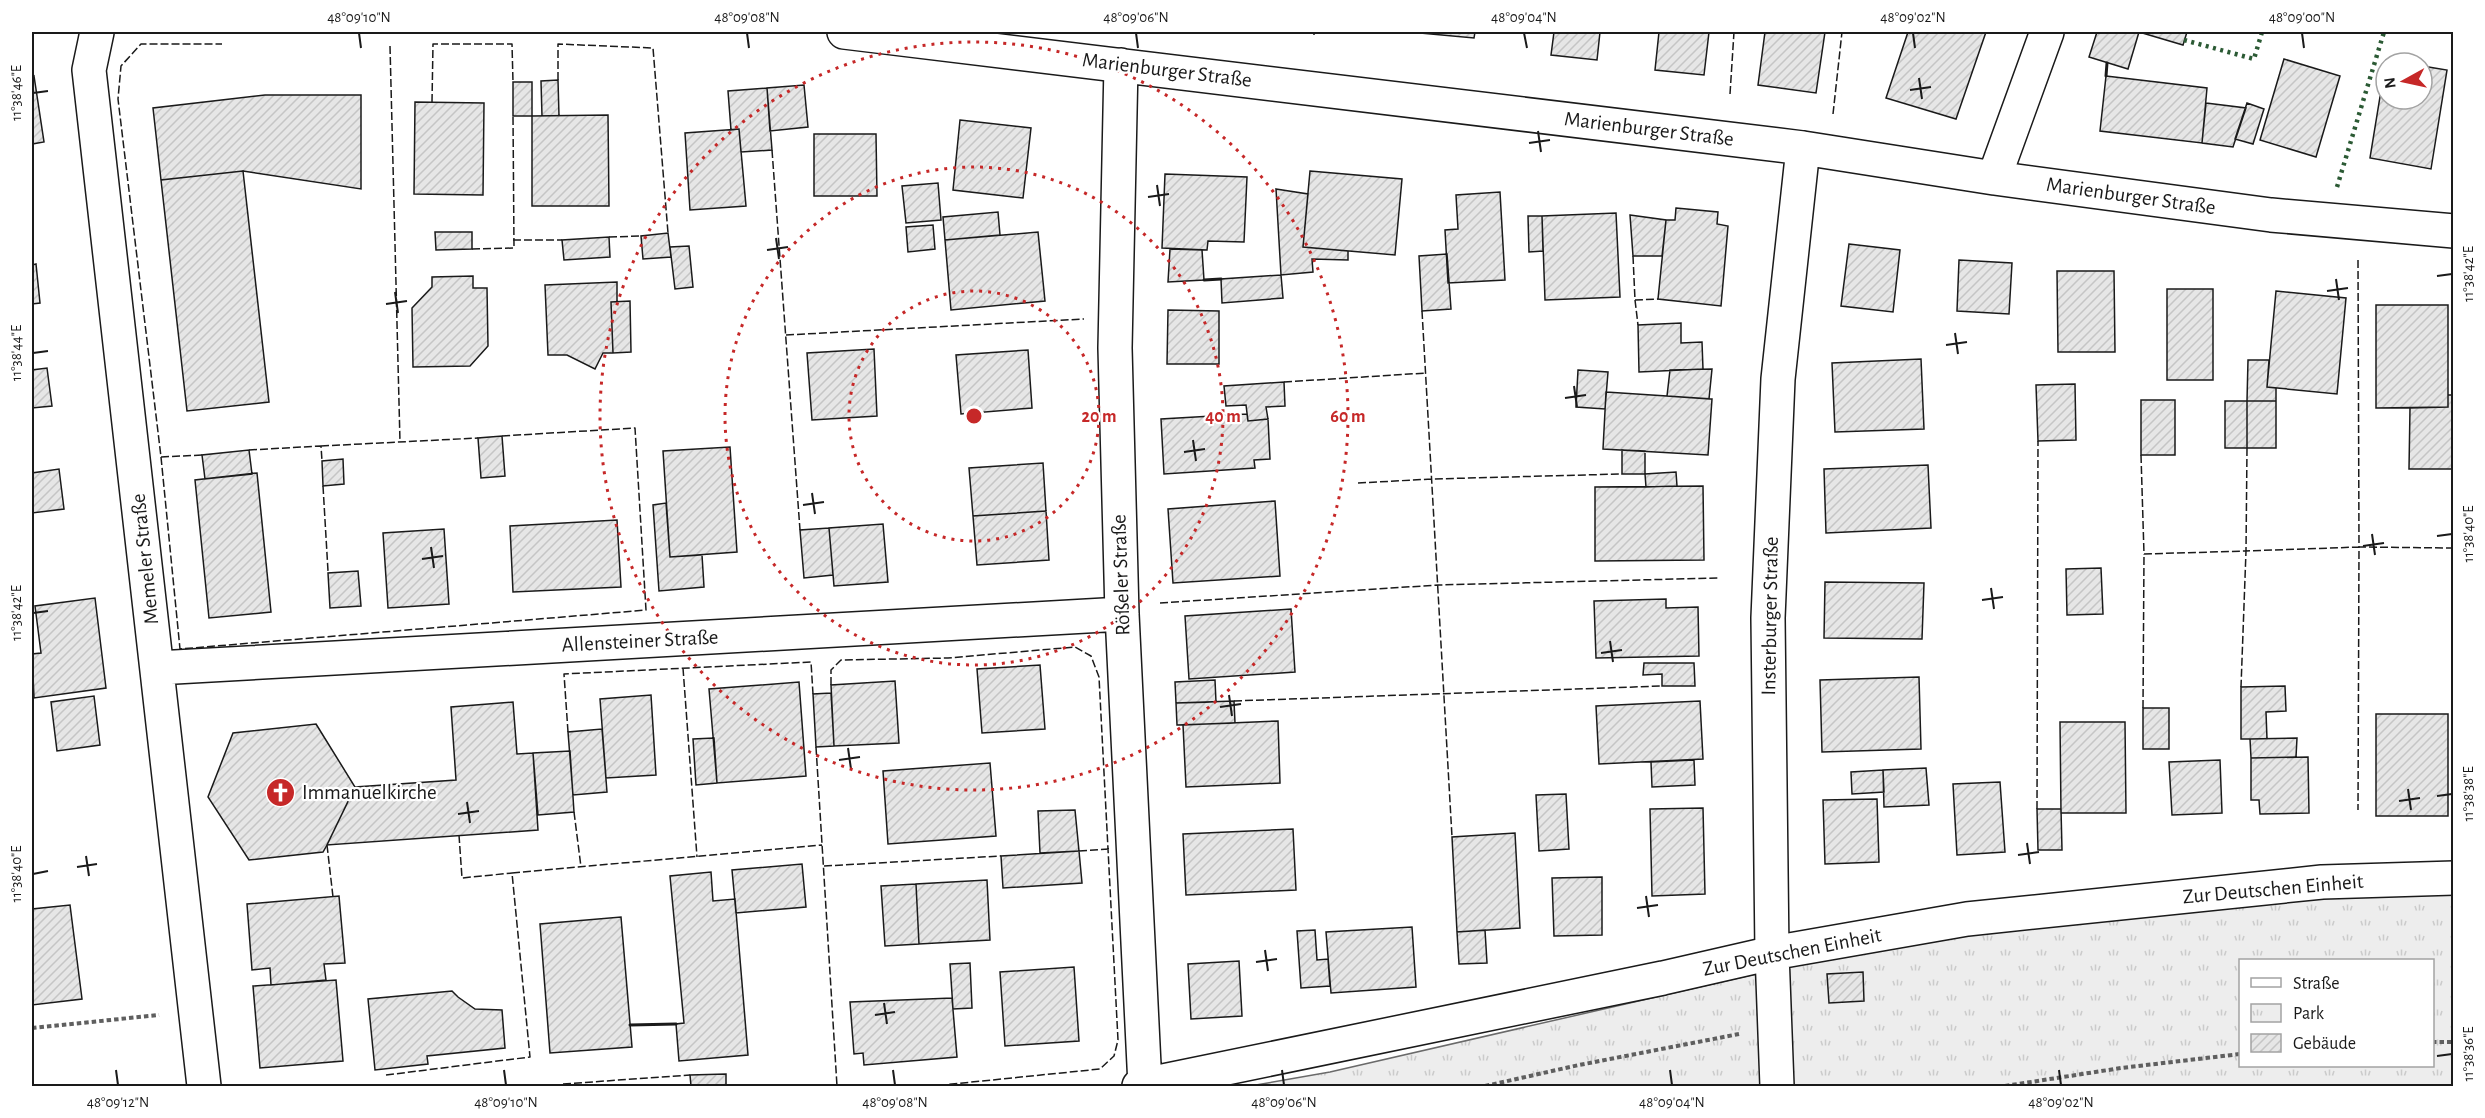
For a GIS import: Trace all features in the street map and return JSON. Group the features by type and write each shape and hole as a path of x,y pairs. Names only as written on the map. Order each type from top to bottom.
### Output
{"street":[{"name":"Memeler Straße","path":"97,32 89,70 204,1086"},
{"name":"Marienburger Straße","path":"844,32 1803,148 1994,178 2271,215 2454,231"},
{"path":"1994,178 2048,32"},
{"name":"Rößeler Straße","path":"1121,64 1115,348 1122,614 1145,1086"},
{"name":"Insterburger Straße","path":"1777,1086 1772,953 1768,618 1778,379 1803,148"},
{"name":"Allensteiner Straße","path":"157,668 1122,614"},
{"name":"Zur Deutschen Einheit","path":"1139,1086 1663,978 1772,953 1978,918 2322,882 2454,878"}],"path":[{"path":"32,1028 196,1011"},
{"path":"1485,1086 1579,1065 1775,1027"},
{"path":"2434,1042 2454,1042"},
{"path":"2005,1086 2121,1068 2239,1054"}],"green space":[{"path":"2453,892 2453,1086 1250,1086 1330,1072 1821,959 1974,934 2325,895"}],"building":[{"path":"1409,32 1475,32 1474,38"},
{"path":"1554,32 1600,32 1597,60 1551,55"},
{"path":"1659,32 1709,32 1704,75 1655,70"},
{"path":"1765,32 1825,32 1816,93 1758,85"},
{"path":"1908,32 1986,32 1956,119 1886,98"},
{"path":"2097,32 2139,32 2128,69 2089,57"},
{"path":"2139,32 2187,32 2183,45"},
{"path":"2284,59 2340,76 2316,157 2260,140"},
{"path":"2434,68 2447,70 2431,169 2370,158 2378,111 2434,111"},
{"path":"34,76 44,142 32,144 32,77"},
{"path":"2106,76 2207,88 2202,143 2100,131"},
{"path":"558,80 559,116 542,116 541,81"},
{"path":"513,82 532,82 532,116 513,116"},
{"path":"804,85 808,127 770,131 767,88"},
{"path":"767,88 772,150 741,152 739,129 731,130 728,91"},
{"path":"265,95 361,95 361,189 243,171 161,180 153,108"},
{"path":"415,102 484,103 483,195 414,194"},
{"path":"2206,103 2246,108 2233,147 2202,143"},
{"path":"2247,103 2264,109 2253,144 2235,139"},
{"path":"608,115 609,206 532,206 532,116"},
{"path":"960,120 1031,128 1023,198 953,190"},
{"path":"739,129 746,206 690,210 685,133"},
{"path":"814,134 876,134 877,196 814,196"},
{"path":"243,171 269,402 187,411 161,180"},
{"path":"1310,171 1402,179 1395,255 1303,247"},
{"path":"1165,174 1247,177 1244,242 1208,241 1207,250 1162,248"},
{"path":"938,183 941,220 906,223 902,186"},
{"path":"1276,189 1308,194 1303,247 1348,251 1348,260 1312,259 1313,272 1281,275"},
{"path":"1500,192 1505,280 1448,283 1445,230 1458,229 1456,195"},
{"path":"1676,208 1718,212 1717,224 1728,226 1721,306 1658,299 1666,220 1675,220"},
{"path":"998,212 1000,235 945,240 943,217"},
{"path":"1616,213 1620,297 1545,300 1542,216"},
{"path":"1630,215 1666,220 1662,256 1633,256"},
{"path":"1528,216 1542,216 1543,251 1529,252"},
{"path":"933,225 935,249 908,252 906,227"},
{"path":"435,232 472,232 472,249 436,250"},
{"path":"1038,232 1045,301 951,310 945,240"},
{"path":"668,233 671,257 643,259 641,236"},
{"path":"609,237 610,257 564,260 562,240"},
{"path":"1849,244 1900,250 1893,312 1841,306"},
{"path":"689,246 693,287 675,289 670,247"},
{"path":"1170,249 1202,250 1204,280 1168,282"},
{"path":"1447,254 1451,309 1422,311 1419,256"},
{"path":"1959,260 2012,263 2009,314 1957,311"},
{"path":"36,264 40,303 32,304 32,265"},
{"path":"2057,271 2114,271 2115,352 2058,352"},
{"path":"1281,275 1283,298 1222,303 1221,279"},
{"path":"473,276 473,288 487,288 488,346 470,366 413,367 412,308 432,287 432,277"},
{"path":"617,282 617,302 611,302 613,353 603,353 595,369 567,355 548,355 545,285"},
{"path":"2167,289 2213,289 2213,380 2167,380"},
{"path":"2276,291 2346,298 2337,394 2267,387"},
{"path":"630,301 631,352 613,353 611,302"},
{"path":"2376,305 2448,305 2448,407 2376,408"},
{"path":"1168,310 1219,311 1219,364 1167,364"},
{"path":"1681,323 1681,343 1702,342 1703,369 1639,372 1638,325"},
{"path":"874,349 877,416 812,420 807,353"},
{"path":"1028,350 1032,408 961,414 956,355"},
{"path":"1921,359 1924,429 1835,432 1832,363"},
{"path":"2248,360 2269,360 2267,387 2276,388 2276,401 2247,401"},
{"path":"47,368 52,406 32,408 32,370"},
{"path":"1712,369 1709,399 1667,396 1670,370"},
{"path":"1578,370 1608,372 1605,409 1576,407"},
{"path":"1284,382 1285,406 1266,407 1268,419 1248,421 1246,405 1226,406 1224,386"},
{"path":"2075,384 2076,440 2038,441 2036,385"},
{"path":"1606,392 1712,399 1708,455 1603,449"},
{"path":"2448,395 2454,395 2454,469 2409,469 2410,408 2448,407"},
{"path":"2141,400 2175,400 2175,455 2141,455"},
{"path":"2225,401 2247,401 2247,448 2225,448"},
{"path":"2247,401 2276,401 2276,448 2247,448"},
{"path":"1247,414 1248,421 1268,419 1270,459 1254,460 1255,468 1164,474 1161,419"},
{"path":"502,436 505,476 481,478 478,438"},
{"path":"730,447 737,552 670,557 663,451"},
{"path":"249,450 252,474 205,479 202,455"},
{"path":"1622,450 1645,451 1645,474 1622,474"},
{"path":"343,459 344,484 323,486 322,461"},
{"path":"1043,463 1046,511 973,516 969,468"},
{"path":"1928,465 1931,528 1826,533 1824,469"},
{"path":"59,469 64,509 32,513 32,473"},
{"path":"1676,472 1677,486 1646,487 1645,474"},
{"path":"257,473 271,612 209,618 195,480"},
{"path":"1703,486 1704,560 1595,561 1595,487"},
{"path":"1275,501 1280,576 1173,583 1168,509"},
{"path":"666,503 670,557 702,555 704,587 659,591 653,505"},
{"path":"1046,511 1049,560 977,565 973,516"},
{"path":"617,520 621,587 513,592 510,526"},
{"path":"883,524 888,582 834,586 829,528"},
{"path":"829,528 833,575 804,578 800,530"},
{"path":"444,529 449,604 388,608 383,533"},
{"path":"2101,568 2103,614 2067,615 2066,569"},
{"path":"358,571 361,606 330,608 328,573"},
{"path":"1825,582 1924,583 1922,639 1824,638"},
{"path":"95,598 106,688 34,698 32,654 41,653 35,606"},
{"path":"1666,599 1666,608 1698,607 1699,656 1596,658 1594,601"},
{"path":"1291,609 1295,672 1189,679 1185,616"},
{"path":"1644,663 1694,663 1695,686 1662,686 1662,674 1643,675"},
{"path":"1040,665 1045,729 982,733 977,669"},
{"path":"1919,677 1921,749 1822,752 1820,680"},
{"path":"1215,680 1216,702 1176,703 1175,682"},
{"path":"895,681 899,743 834,746 831,685"},
{"path":"799,682 806,776 717,783 709,689"},
{"path":"2285,686 2286,711 2266,712 2267,739 2241,739 2241,687"},
{"path":"831,693 834,746 816,747 813,694"},
{"path":"651,695 656,775 606,778 600,699"},
{"path":"94,696 100,745 57,751 51,702"},
{"path":"1234,701 1235,723 1177,725 1176,703"},
{"path":"1700,701 1703,759 1599,764 1596,706"},
{"path":"513,702 517,754 533,753 538,830 327,845 355,787 456,780 451,707"},
{"path":"2143,708 2169,708 2169,749 2143,749"},
{"path":"2376,714 2448,714 2448,816 2376,816"},
{"path":"1278,721 1280,783 1186,787 1183,725"},
{"path":"2060,722 2125,722 2126,813 2061,813"},
{"name":"Immanuelkirche","path":"316,724 355,787 327,845 323,852 249,860 208,797 233,733"},
{"path":"602,729 607,792 573,795 568,732"},
{"path":"714,738 717,783 696,785 693,739"},
{"path":"2297,738 2296,757 2251,758 2250,739"},
{"path":"570,751 574,812 538,815 533,753"},
{"path":"2308,757 2309,813 2260,814 2259,800 2251,800 2251,758"},
{"path":"1694,760 1695,785 1652,787 1651,762"},
{"path":"2220,760 2222,813 2172,815 2169,762"},
{"path":"990,763 996,836 888,844 883,771"},
{"path":"1926,768 1929,805 1884,807 1883,770"},
{"path":"1883,770 1884,792 1852,794 1851,772"},
{"path":"2000,782 2005,852 1957,855 1953,784"},
{"path":"1566,794 1569,849 1539,851 1536,795"},
{"path":"1877,799 1879,862 1825,864 1823,800"},
{"path":"1703,808 1705,894 1652,896 1650,809"},
{"path":"2037,809 2061,809 2062,850 2038,850"},
{"path":"1075,810 1079,851 1040,853 1038,811"},
{"path":"1293,829 1296,890 1186,895 1183,834"},
{"path":"1515,833 1520,928 1457,932 1452,837"},
{"path":"1079,851 1082,883 1003,888 1001,856"},
{"path":"802,864 806,907 736,913 732,870"},
{"path":"711,872 713,901 735,899 748,1055 679,1061 676,1024 684,1023 670,876"},
{"path":"1602,877 1602,935 1554,936 1552,878"},
{"path":"987,880 990,940 919,944 916,884"},
{"path":"916,884 919,944 885,946 881,886"},
{"path":"339,896 345,963 324,964 326,980 271,985 270,968 252,970 247,904"},
{"path":"70,905 82,999 32,1005 32,909"},
{"path":"621,917 632,1047 550,1053 540,924"},
{"path":"1412,927 1416,987 1331,993 1326,932"},
{"path":"1315,930 1317,960 1328,959 1330,986 1301,988 1297,931"},
{"path":"1485,930 1487,963 1459,964 1457,932"},
{"path":"1239,961 1242,1016 1191,1019 1188,964"},
{"path":"970,963 972,1008 953,1009 950,964"},
{"path":"1074,967 1079,1041 1005,1046 1000,972"},
{"path":"1863,972 1864,1001 1829,1003 1827,974"},
{"path":"336,980 343,1061 260,1068 253,986"},
{"path":"452,991 475,1009 502,1010 505,1048 427,1056 428,1064 375,1070 368,999"},
{"path":"952,998 957,1057 864,1065 863,1053 854,1054 850,1002"},
{"path":"726,1074 726,1086 691,1086 690,1075"}],"hedge":[{"path":"2184,40 2254,59 2262,32"},
{"path":"2337,187 2384,32"}],"fence":[{"path":"1730,94 1734,32"},
{"path":"1833,114 1842,32"},
{"path":"202,455 161,457 118,99 121,66 141,44 222,44"},
{"path":"432,102 433,44 512,44 513,82"},
{"path":"558,80 558,44 653,48 668,233"},
{"path":"390,46 400,442"},
{"path":"472,249 514,248 513,116"},
{"path":"772,150 800,530"},
{"path":"609,237 641,236"},
{"path":"513,240 562,240"},
{"path":"1633,256 1635,300 1658,299"},
{"path":"2358,260 2359,547 2454,548"},
{"path":"1635,300 1638,325"},
{"path":"1422,311 1452,837"},
{"path":"786,335 1084,319"},
{"path":"1284,382 1426,373"},
{"path":"161,457 180,649 646,610 635,428 502,436"},
{"path":"321,446 478,438"},
{"path":"2037,809 2038,441"},
{"path":"249,450 321,446 322,461"},
{"path":"2247,448 2246,551 2359,547 2358,810"},
{"path":"2141,455 2144,554 2246,551 2241,687"},
{"path":"1358,483 1622,474"},
{"path":"323,486 328,571"},
{"path":"2143,708 2144,554"},
{"path":"1160,603 1438,585 1718,578"},
{"path":"831,685 831,670 841,660 948,658 1075,647 1091,656 1099,677 1118,1040 1114,1056 1100,1069 933,1086"},
{"path":"568,732 564,674 811,662 813,694"},
{"path":"683,668 697,857"},
{"path":"1234,701 1662,686"},
{"path":"816,747 837,1086"},
{"path":"574,812 581,867"},
{"path":"459,835 462,878 512,873"},
{"path":"327,845 333,897"},
{"path":"386,1075 530,1057 512,873 822,845"},
{"path":"1079,851 1110,849"},
{"path":"824,866 1001,856"},
{"path":"563,1084 690,1075"}],"wall":[{"path":"2106,76 2107,63"},
{"path":"1204,280 1221,279"},
{"path":"630,1025 676,1024"}],"place":[{"name":"Immanuelkirche","path":"281,792"}]}
